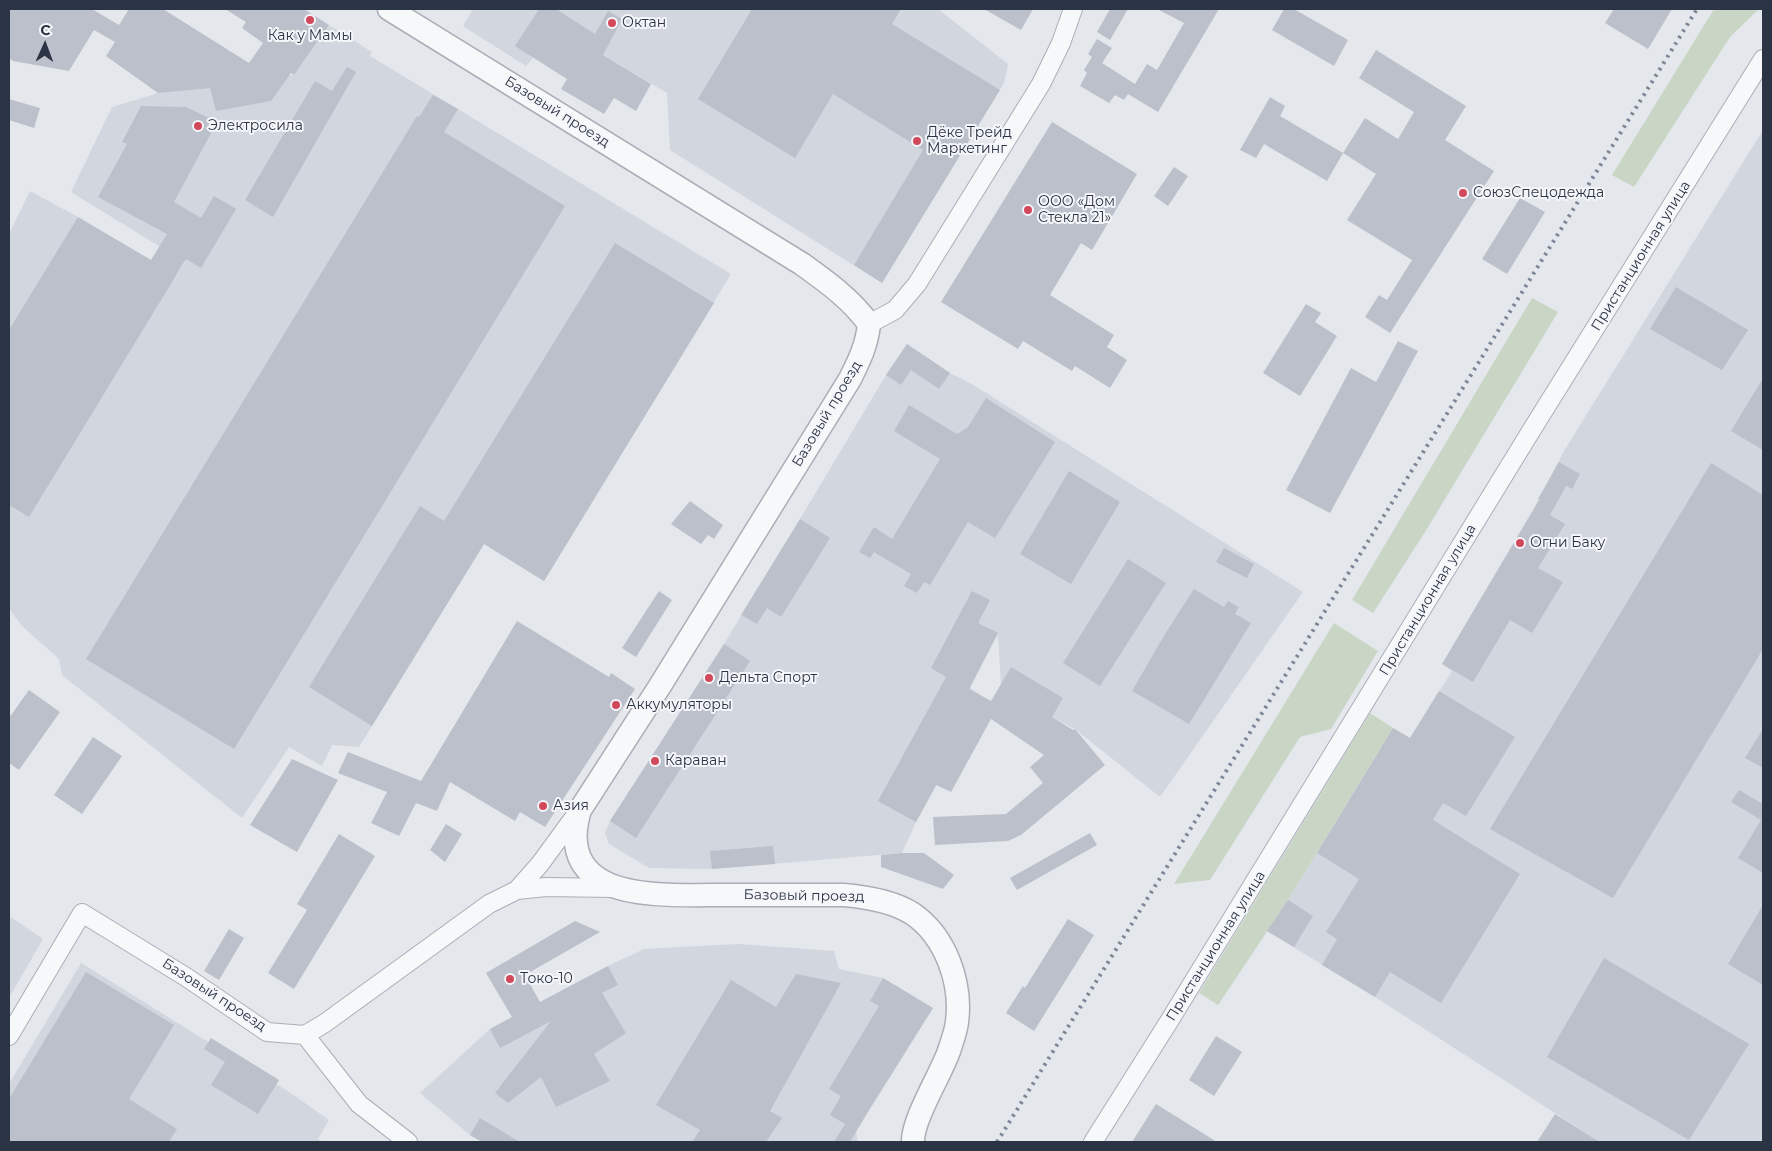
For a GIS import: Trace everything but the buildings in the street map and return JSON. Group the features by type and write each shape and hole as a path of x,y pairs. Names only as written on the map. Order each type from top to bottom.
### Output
{"street":[{"name":"Базовый проезд","path":"9,1036 82,912 186,977 267,1032 305,1035 325,1023 489,904 517,890 540,864 580,810 658,689 850,379 863,353 868,339 869,324 856,306 824,279 389,9"},
{"path":"869,324 895,310 917,284 1041,84 1073,9"},
{"name":"Пристанционная улица","path":"1093,1142 1531,431 1763,59"},
{"name":"Базовый проезд","path":"580,810 576,822 575,837 581,862 592,875 621,889"},
{"name":"Базовый проезд","path":"517,890 563,887 621,889 685,895 844,895 868,897 912,914 928,927 944,952 954,976 958,998 957,1023 949,1052 918,1122 912,1141"},
{"path":"305,1035 359,1104 408,1142"}],"shaded area":[{"path":"473,9 938,9 1008,64 1004,83 882,283 670,150 667,93 588,46 547,42 526,66 463,26"},
{"path":"329,25 372,52 370,56 731,274 544,581 484,544 359,747 332,745 322,766 289,747 242,818 62,675 59,659 22,626 9,609 9,234 30,191 78,217 176,276 185,262 71,192 112,107 158,93 294,75"},
{"path":"1763,130 1763,1142 1600,1142 1375,997 1267,931 1393,728 1410,738 1452,671 1442,664 1535,506 1564,451"},
{"path":"907,344 950,373 975,386 1303,592 1160,797 1075,729 1001,685 998,634 970,688 985,698 916,822 902,853 712,869 649,868 609,844 605,833 610,821 724,644 886,375"},
{"path":"9,916 43,939 9,998"},
{"path":"738,944 834,951 839,969 883,978 933,1008 856,1132 858,1142 482,1142 470,1135 420,1093 490,1029 608,966 644,949"},
{"path":"81,963 289,1092 329,1120 318,1139 323,1142 9,1142 9,1084"}],"green space":[{"path":"1714,9 1759,9 1730,37 1634,187 1612,175"},
{"path":"1532,298 1558,312 1425,532 1373,613 1352,600"},
{"path":"1334,623 1378,651 1331,729 1300,737 1210,880 1174,884"},
{"path":"1370,713 1393,728 1288,900 1218,1005 1199,993"}],"railway":[{"path":"997,1142 1697,9"}],"place":[{"name":"Как у Мамы","path":"310,20"},
{"name":"Октан","path":"612,23"},
{"name":"Электросила","path":"198,126"},
{"name":"Дёке Трейд Маркетинг","path":"917,141"},
{"name":"СоюзСпецодежда","path":"1463,193"},
{"name":"ООО «Дом Стекла 21»","path":"1028,210"},
{"name":"Огни Баку","path":"1520,543"},
{"name":"Дельта Спорт","path":"709,678"},
{"name":"Аккумуляторы","path":"616,705"},
{"name":"Караван","path":"655,761"},
{"name":"Азия","path":"543,806"},
{"name":"Токо-10","path":"510,979"}]}
